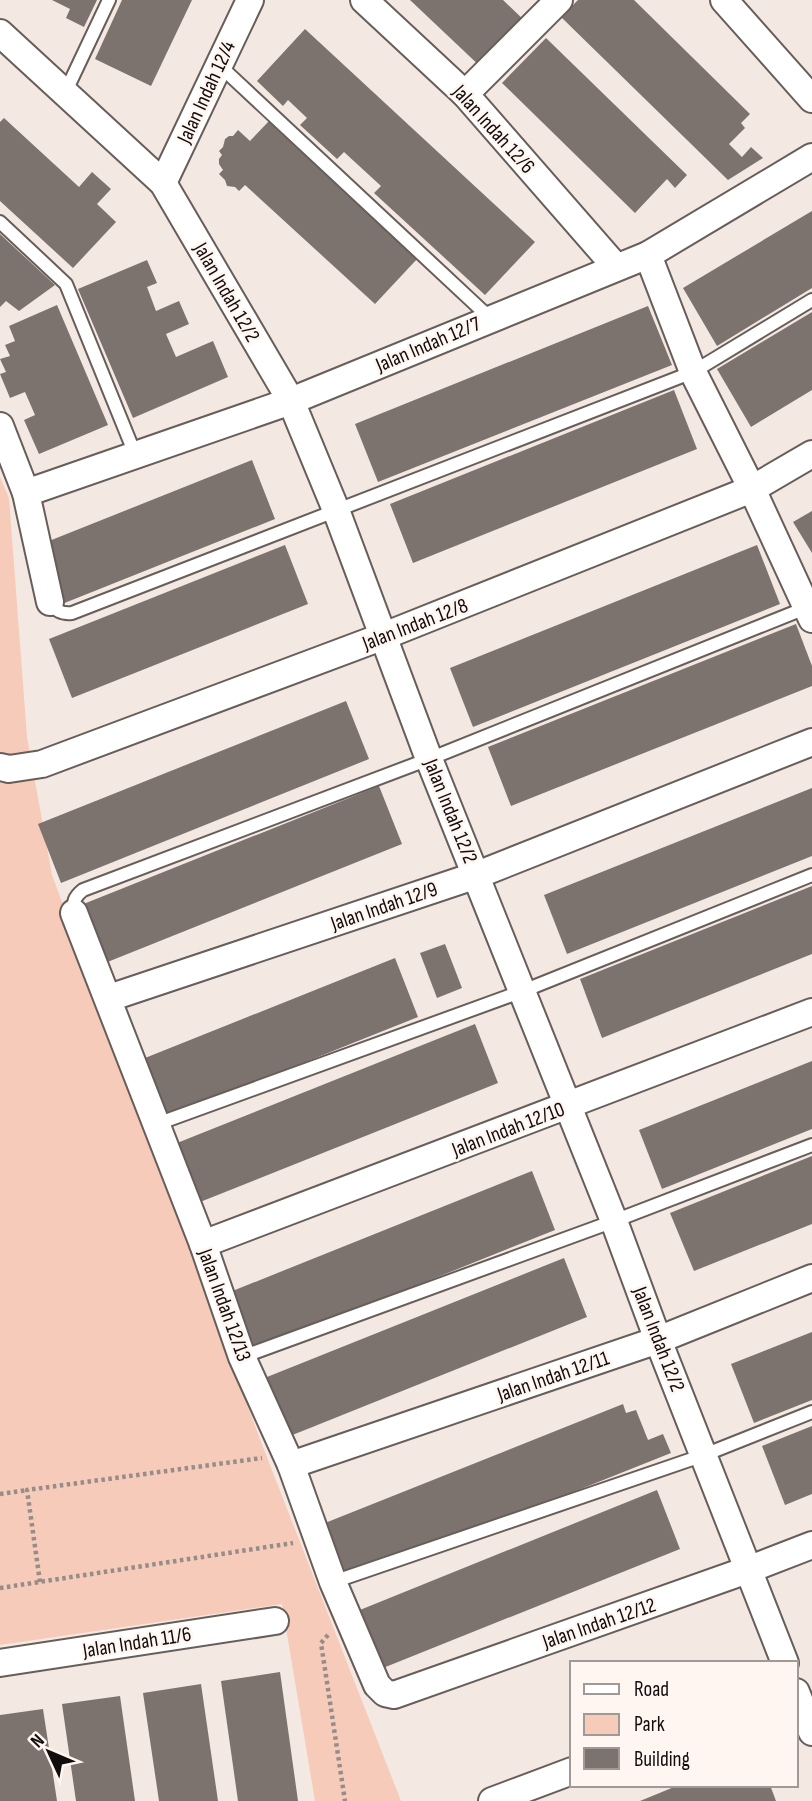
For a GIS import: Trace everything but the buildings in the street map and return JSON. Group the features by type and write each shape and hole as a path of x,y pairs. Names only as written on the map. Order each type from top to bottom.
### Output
{"street":[{"name":"Jalan Indah 12/4","path":"163,183 250,0"},
{"name":"Jalan Indah 12/6","path":"364,0 465,94 616,267"},
{"path":"465,94 559,0"},
{"path":"724,0 812,99"},
{"name":"Jalan Indah 12/2","path":"0,33 163,183 291,401 336,510 429,759 614,1221 784,1661"},
{"name":"Jalan Indah 12/7","path":"26,493 291,401 649,255 812,157"},
{"path":"649,255 693,372 810,611"},
{"path":"0,426 26,493 50,602"},
{"name":"Jalan Indah 12/8","path":"4,768 43,764 384,636 752,489 812,454"},
{"name":"Jalan Indah 12/9","path":"109,998 477,875 812,742"},
{"name":"Jalan Indah 12/13","path":"74,913 203,1244 242,1357 291,1465 332,1582 377,1685 385,1693"},
{"name":"Jalan Indah 12/10","path":"203,1244 812,1012"},
{"name":"Jalan Indah 12/11","path":"291,1465 658,1340 812,1278"},
{"name":"Jalan Indah 12/12","path":"385,1693 394,1695 812,1545"},
{"name":"Jalan Indah 11/6","path":"0,1663 275,1620"},
{"path":"798,1695 812,1732"},
{"path":"492,1801 570,1772"}],"lane":[{"path":"65,94 109,0"},
{"path":"219,65 490,318"},
{"path":"0,222 66,284 135,454"},
{"path":"50,602 55,610 63,614 72,613 693,372 812,300"},
{"path":"74,913 73,903 83,890 810,611"},
{"path":"157,1124 523,991 812,876"},
{"path":"242,1357 614,1221 812,1145"},
{"path":"332,1582 704,1455 812,1412"}],"path":[{"path":"0,1494 265,1458"},
{"path":"27,1490 40,1582"},
{"path":"0,1588 295,1543 293,1531"},
{"path":"329,1634 321,1643 345,1801"}],"green space":[{"path":"0,477 9,498 27,737 52,875 261,1442 401,1801 315,1801 282,1604 0,1645"}]}
